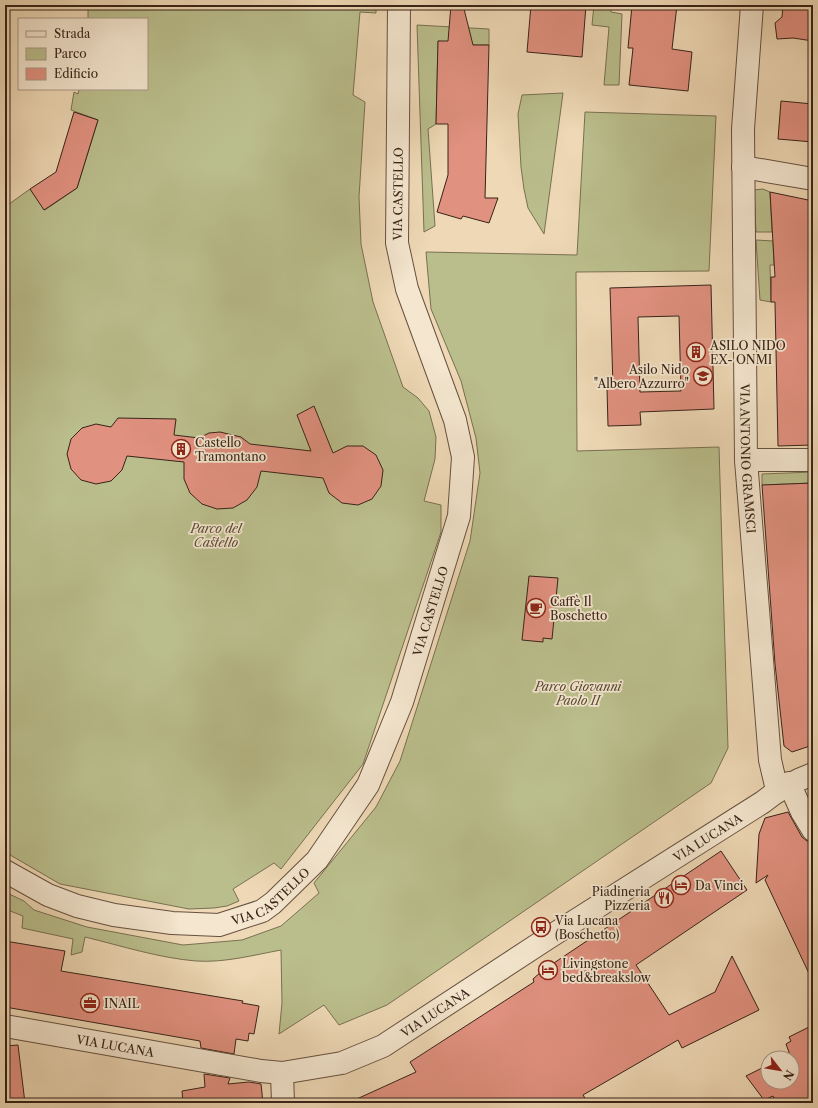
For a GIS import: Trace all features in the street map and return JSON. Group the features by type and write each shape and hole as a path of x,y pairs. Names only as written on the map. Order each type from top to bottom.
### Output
{"street":[{"name":"VIA CASTELLO","path":"5,871 48,895 77,906 114,914 172,923 219,925 262,911 273,903 317,860 368,785 402,702 459,516 462,456 455,420 407,289 397,243 399,5"},
{"name":"VIA ANTONIO GRAMSCI","path":"752,5 743,129 746,460 770,760 783,787 802,812 813,830"},
{"path":"743,167 813,179"},
{"path":"746,460 813,460"},
{"name":"VIA LUCANA","path":"5,1026 282,1073 342,1062 383,1046 783,787 813,774"},
{"path":"282,1073 283,1103"}],"green space":[{"name":"Parco del Castello","path":"88,5 376,5 376,13 360,12 353,95 365,102 359,197 361,244 373,302 403,387 418,398 429,411 436,437 435,459 424,501 441,505 441,532 363,764 281,869 274,863 233,889 239,901 227,906 214,908 189,909 60,884 5,852 5,207 30,189 45,210 77,188 98,120 71,110 74,92 78,94 79,90 148,90 148,18 88,18"},
{"path":"594,5 611,5 611,12 622,14 619,85 604,85 609,27 592,25"},
{"path":"417,25 489,29 489,45 473,45 438,41 436,124 428,129 435,226 424,232"},
{"path":"563,93 544,234 528,208 521,167 518,114 522,95"},
{"name":"Parco Giovanni Paolo II","path":"585,112 716,116 709,271 576,272 577,451 719,447 728,748 711,783 387,1005 339,1025 324,1005 279,1034 282,1003 281,950 228,960 196,961 154,954 85,937 82,952 71,955 73,939 22,928 23,916 5,909 5,892 24,901 34,910 87,927 183,945 242,940 281,926 319,893 314,883 376,807 400,761 470,541 480,473 476,438 461,381 431,309 426,252 577,255"},
{"path":"763,189 770,192 772,232 756,232 754,190"},
{"path":"756,240 773,241 774,265 770,265 771,302 760,300"},
{"path":"813,472 813,483 762,485 762,474"}],"building":[{"path":"451,5 463,5 473,45 489,45 485,198 498,198 489,223 463,216 461,219 437,212 448,175 448,124 436,124 438,41 448,41"},
{"path":"531,5 586,5 582,57 527,52"},
{"path":"632,5 677,5 672,49 692,52 688,91 629,85 633,48 628,48"},
{"path":"783,5 813,5 813,41 793,38 777,39 775,23 782,17"},
{"path":"781,101 813,104 813,142 778,139"},
{"path":"74,112 98,120 77,188 44,210 30,189 56,172"},
{"path":"770,192 813,201 813,445 778,446 775,302 771,302 771,277 775,277"},
{"name":"ASILO NIDO EX- ONMI","path":"711,285 714,409 640,412 641,425 608,426 607,388 613,387 610,288","holes":["679,316 681,391 640,392 638,317"]},
{"name":"Castello Tramontano","path":"314,406 333,453 347,446 363,446 376,455 383,470 381,486 372,499 358,505 342,503 329,493 323,478 261,471 257,487 247,500 233,508 217,509 202,504 190,493 184,479 184,462 127,456 122,470 111,481 96,484 81,480 71,469 67,454 71,439 82,428 96,424 111,427 118,418 176,419 174,435 199,438 209,433 220,432 241,437 250,444 311,451 297,415"},
{"path":"813,483 813,745 792,752 784,746 775,664 762,485"},
{"name":"Caffè Il Boschetto","path":"529,576 558,578 552,639 543,638 543,642 522,640"},
{"path":"788,812 802,837 807,841 813,842 813,982 765,880 768,875 756,883 759,834 765,818"},
{"path":"721,851 747,890 636,965 669,1015 715,992 732,956 759,1010 682,1048 678,1040 583,1095 588,1103 348,1103 416,1072 410,1062 534,982 533,979 542,971"},
{"path":"5,941 65,951 61,971 243,1001 242,1003 259,1006 254,1034 249,1033 248,1041 236,1039 234,1054 201,1048 200,1041 5,1007"},
{"path":"813,1025 813,1097 799,1103 776,1103 773,1096 764,1100 746,1076 760,1069 760,1090 800,1090 800,1050 788,1050 786,1044 791,1041 789,1037"},
{"path":"18,1045 25,1103 5,1103 5,1046"},
{"path":"204,1074 230,1078 228,1084 249,1082 261,1084 263,1103 183,1103 182,1091 205,1087"}],"place":[{"name":"ASILO NIDO EX- ONMI","path":"696,352"},
{"name":"Asilo Nido \"Albero Azzurro\"","path":"703,376"},
{"name":"Castello Tramontano","path":"181,449"},
{"name":"Caffè Il Boschetto","path":"536,608"},
{"name":"Da Vinci","path":"681,885"},
{"name":"Piadineria Pizzeria","path":"664,898"},
{"name":"Via Lucana (Boschetto)","path":"541,927"},
{"name":"Livingstone bed&breakslow","path":"548,970"},
{"name":"INAIL","path":"90,1003"}]}
